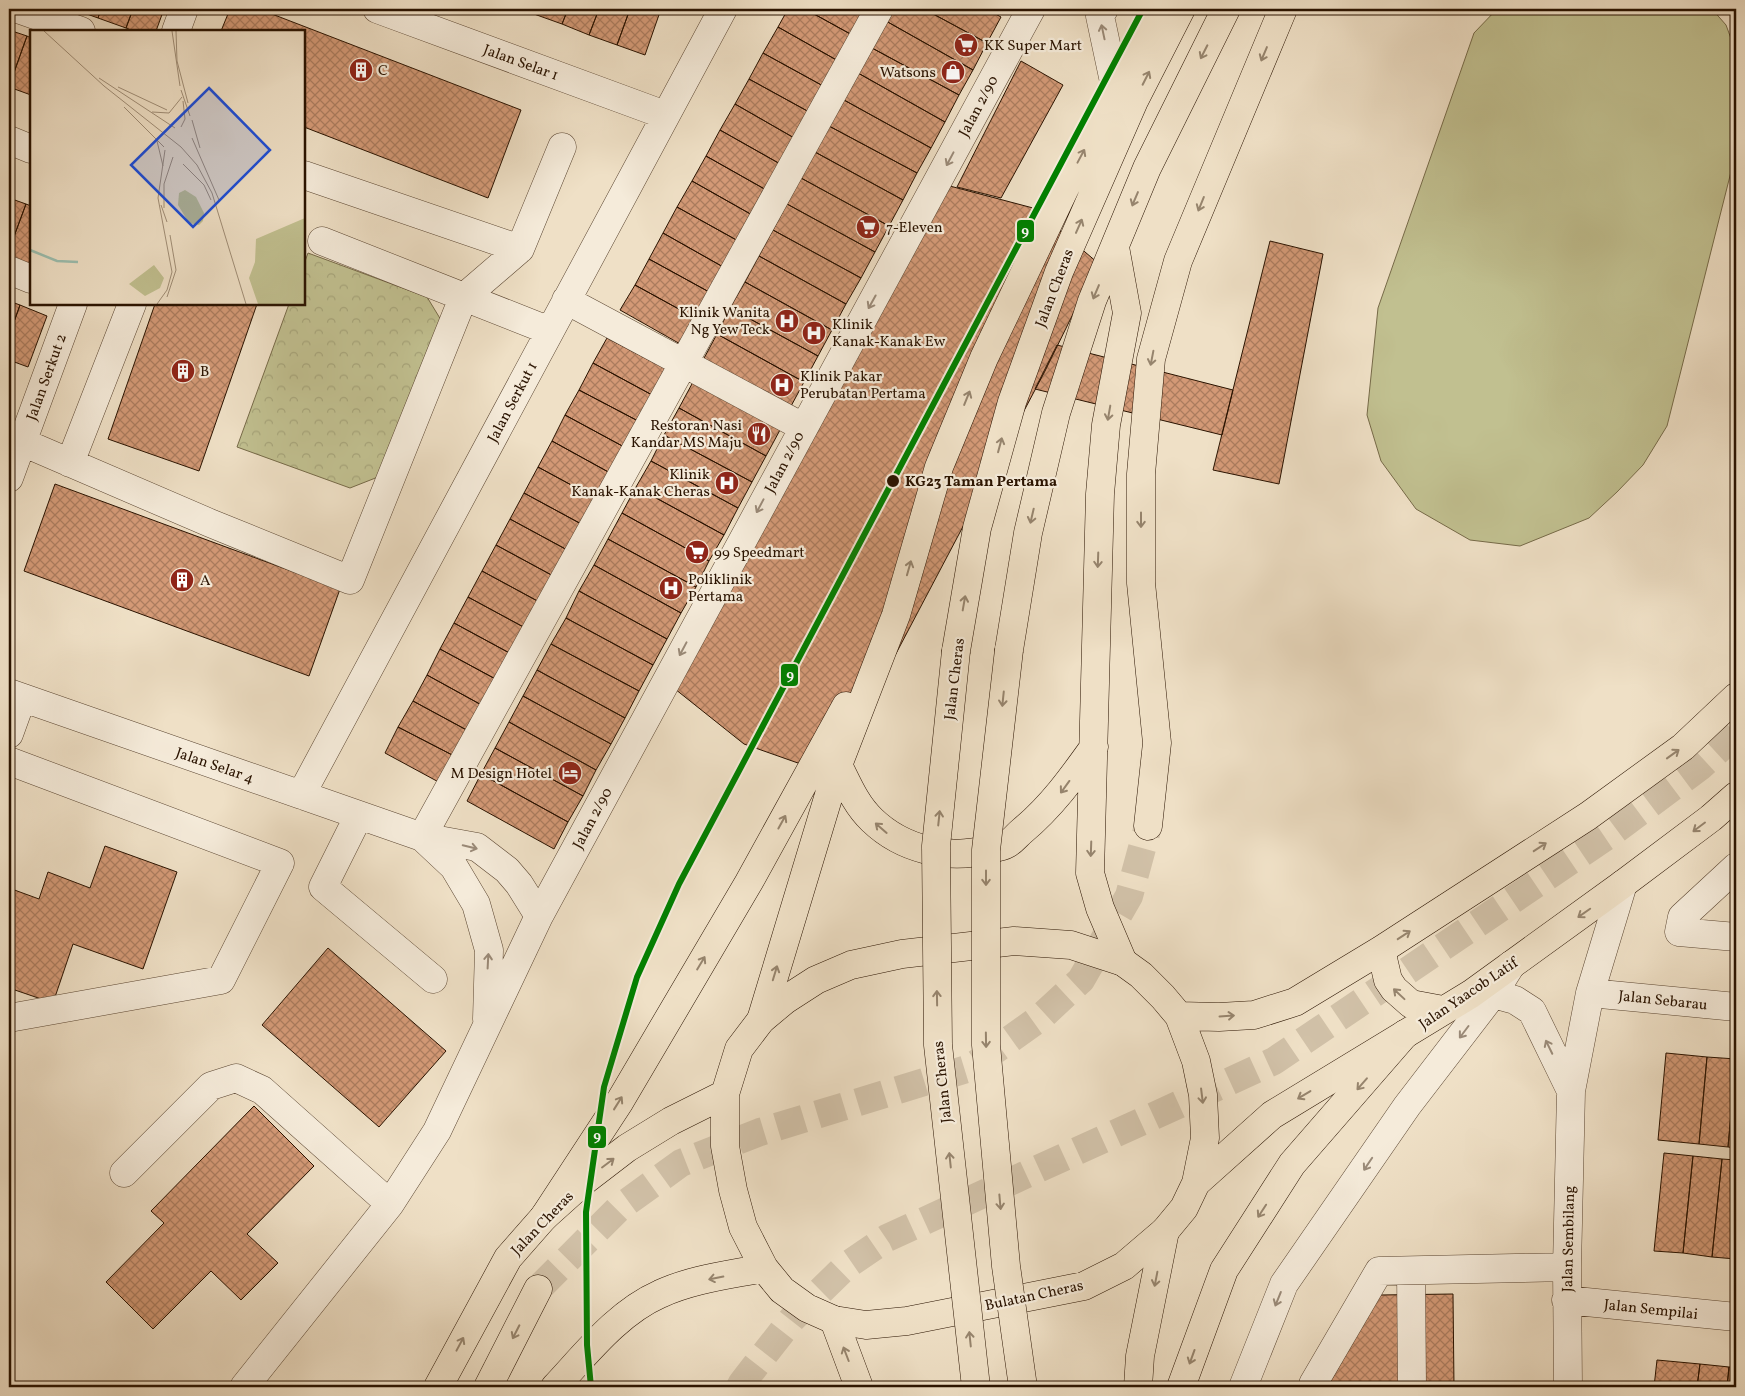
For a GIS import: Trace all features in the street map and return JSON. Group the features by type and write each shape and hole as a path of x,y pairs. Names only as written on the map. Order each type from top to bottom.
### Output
{"main road":[{"path":"761,1020 838,765 896,615 938,467 984,358 1064,188 1158,9"},
{"name":"Jalan Cheras","path":"976,1387 938,1045 936,846 956,651 977,528 1015,392 1062,263 1134,101 1181,9"},
{"path":"1023,1387 1006,1266 986,1045 986,850 1009,650 1028,533 1056,413 1092,301 1148,168 1226,9"},
{"path":"1148,826 1157,743 1141,583 1141,474 1151,359 1178,261 1283,9"},
{"path":"1115,247 1127,314 1106,425 1100,494 1090,873 1100,908 1123,962"},
{"path":"544,1217 620,1101 749,882 896,615"},
{"path":"1179,1016 1219,1017 1254,1015 1295,1002 1381,950 1588,816 1683,747 1736,697"},
{"path":"838,765 854,798 871,819 890,836 918,848 950,854 978,853 1007,844 1034,822 1057,798 1094,747"},
{"name":"Jalan Yaacob Latif","path":"1196,1183 1272,1115 1444,1010 1482,994 1510,965 1623,884 1711,818 1736,796"},
{"name":"Bulatan Cheras","path":"1014,941 1071,945 1123,962 1141,975 1163,996 1179,1016 1196,1061 1203,1095 1205,1138 1196,1183 1184,1208 1165,1231 1124,1266 1084,1286 907,1321 866,1325 834,1320 807,1308 782,1290 764,1268 743,1227 733,1190 725,1146 725,1094 739,1049 761,1020 785,1000 816,980 851,965 902,954 1014,941"},
{"path":"1381,950 1388,980 1394,989 1411,1004 1444,1010"},
{"path":"1181,1387 1224,1270 1292,1164 1405,1034"},
{"name":"Jalan Cheras","path":"438,1387 508,1258 544,1217 584,1181 626,1148 671,1121 725,1094"},
{"path":"1138,1387 1140,1356 1165,1231"},
{"path":"555,1387 624,1316 659,1294 693,1283 764,1268"},
{"path":"488,1387 538,1289"},
{"path":"834,1320 859,1387"}],"street":[{"path":"18,9 79,30"},
{"path":"176,30 184,9"},
{"name":"Jalan Selar 1","path":"377,9 665,115"},
{"name":"Jalan Serkut 1","path":"301,795 722,9"},
{"path":"422,837 879,9"},
{"name":"Jalan 2/90","path":"244,1387 390,1204 437,1131 488,1027 539,916 1031,9"},
{"path":"1104,9 1100,16 1116,91"},
{"path":"9,140 30,149"},
{"path":"20,429 70,463 350,580 463,298 520,249 562,147"},
{"path":"305,175 520,249"},
{"path":"322,241 550,331"},
{"path":"9,270 30,278"},
{"path":"566,300 803,427"},
{"name":"Jalan Serkut 2","path":"9,478 20,429 74,305"},
{"path":"70,463 132,305"},
{"path":"9,734 15,696"},
{"name":"Jalan Selar 4","path":"15,696 422,837 477,847 507,870 520,884 539,916"},
{"path":"9,761 280,863 221,980 9,1018"},
{"path":"360,815 323,887 433,979"},
{"name":"Jalan Selar 4","path":"422,837 454,867 476,904 489,950 486,1001 488,1027"},
{"path":"1736,867 1682,917 1678,932 1736,937"},
{"name":"Jalan Sembilang","path":"1568,1387 1566,1300 1571,1091 1590,992 1623,884"},
{"name":"Jalan Sebarau","path":"1590,992 1736,1007"},
{"path":"1243,1387 1284,1284 1482,994"},
{"name":"Jalan Sembilang","path":"1482,994 1515,1000 1532,1011 1571,1091"},
{"path":"124,1173 211,1086 236,1078 262,1090 390,1204"},
{"path":"1313,1387 1312,1384 1379,1271 1567,1267"},
{"path":"1411,1271 1412,1387"},
{"name":"Jalan Sempilai","path":"1566,1300 1736,1317"}],"green space":[{"path":"1497,9 1712,9 1726,25 1736,52 1736,152 1667,426 1643,465 1589,518 1520,546 1470,540 1416,509 1381,461 1367,415 1378,308 1474,33"},
{"path":"308,253 427,297 441,320 378,477 350,488 237,447 289,305 305,305 305,261"}],"building":[{"path":"73,9 101,9 98,18"},
{"path":"101,9 133,9 126,28 98,18"},
{"path":"133,9 164,9 156,30 131,30 126,28"},
{"name":"C","path":"230,9 259,9 521,110 488,198 305,127 305,30 221,30"},
{"path":"519,9 536,9 534,14"},
{"path":"536,9 568,9 562,24 534,14"},
{"path":"568,9 599,9 589,35 562,24"},
{"path":"599,9 630,9 617,45 589,35"},
{"path":"630,9 661,9 645,55 617,45"},
{"path":"788,9 805,9 854,36 840,62 778,27"},
{"path":"805,9 865,9 854,36"},
{"path":"893,9 924,9 987,43 973,70 886,21"},
{"path":"924,9 986,9 1001,17 987,43"},
{"path":"886,21 973,70 959,95 872,48"},
{"path":"778,27 840,62 825,87 763,53"},
{"path":"9,30 27,36 9,86"},
{"path":"27,36 30,38 30,95 9,87"},
{"path":"872,48 959,95 945,122 858,73"},
{"path":"763,53 825,87 811,113 749,79"},
{"path":"1021,61 1063,85 1001,198 957,187"},
{"path":"858,73 945,122 931,148 844,100"},
{"path":"749,79 811,113 796,139 735,104"},
{"path":"844,100 931,148 917,173 829,126"},
{"path":"735,104 796,139 782,165 720,130"},
{"path":"829,126 917,173 903,200 815,152"},
{"path":"720,130 782,165 768,191 706,156"},
{"path":"815,152 903,200 889,226 801,178"},
{"path":"706,156 768,191 754,216 692,181"},
{"path":"801,178 889,226 875,252 787,204"},
{"path":"692,181 754,216 740,242 677,207"},
{"name":"KG23 Taman Pertama","path":"946,185 1033,208 1098,263 1045,371 832,775 744,744 675,689"},
{"path":"9,198 26,204 9,250"},
{"path":"26,204 30,206 30,270 9,262 9,250"},
{"path":"787,204 875,252 861,278 773,230"},
{"path":"677,207 740,242 725,268 663,233"},
{"path":"773,230 861,278 846,304 759,256"},
{"path":"663,233 725,268 711,293 649,259"},
{"path":"1270,241 1323,254 1279,484 1213,470"},
{"path":"759,256 846,304 832,330 745,282"},
{"path":"649,259 711,293 697,319 635,285"},
{"path":"745,282 832,330 818,356 730,308"},
{"path":"635,285 697,319 682,345 620,310"},
{"path":"9,301 20,305 9,336"},
{"path":"20,305 47,316 28,367 9,360 9,336"},
{"name":"B","path":"155,305 257,305 199,471 108,439"},
{"path":"730,308 818,356 804,382 717,334"},
{"path":"717,334 804,382 790,408 703,360"},
{"path":"607,338 668,370 654,396 593,363"},
{"path":"1057,345 1233,390 1222,435 1035,389"},
{"path":"593,363 654,396 640,422 579,390"},
{"path":"693,382 780,430 766,456 679,408"},
{"path":"579,390 640,422 626,448 565,415"},
{"path":"679,408 766,456 752,482 664,435"},
{"path":"565,415 626,448 612,474 552,441"},
{"path":"664,435 752,482 738,508 651,461"},
{"path":"552,441 612,474 599,500 538,467"},
{"path":"651,461 738,508 724,535 636,487"},
{"path":"538,467 599,500 585,526 524,493"},
{"name":"A","path":"55,484 340,589 309,676 24,571"},
{"path":"636,487 724,535 709,561 622,513"},
{"path":"524,493 585,526 571,552 510,519"},
{"path":"622,513 709,561 696,587 608,539"},
{"path":"510,519 571,552 557,578 496,545"},
{"path":"608,539 696,587 681,613 594,565"},
{"path":"496,545 557,578 543,604 482,571"},
{"path":"594,565 681,613 667,639 579,591"},
{"path":"482,571 543,604 529,630 468,597"},
{"path":"579,591 667,639 653,665 566,618"},
{"path":"468,597 529,630 515,656 454,623"},
{"path":"566,618 653,665 639,691 551,644"},
{"path":"454,623 515,656 501,682 440,649"},
{"path":"551,644 639,691 625,718 537,670"},
{"path":"440,649 501,682 487,708 427,675"},
{"path":"537,670 625,718 611,744 523,696"},
{"path":"427,675 487,708 474,734 413,701"},
{"path":"523,696 611,744 596,770 509,722"},
{"path":"413,701 474,734 460,759 398,727"},
{"path":"509,722 596,770 583,796 495,748"},
{"path":"398,727 460,759 446,786 385,753"},
{"path":"495,748 583,796 568,822 481,774"},
{"path":"481,774 568,822 554,849 467,801"},
{"path":"105,846 177,872 143,969 73,944 53,1003 9,988 9,888 39,899 48,872 90,888"},
{"path":"328,948 446,1051 379,1127 262,1025"},
{"path":"1666,1053 1707,1057 1699,1144 1658,1140"},
{"path":"1707,1057 1736,1059 1728,1147 1699,1144"},
{"path":"1736,1060 1736,1148 1728,1147"},
{"path":"254,1106 314,1166 247,1234 278,1263 241,1300 211,1271 153,1329 106,1282 164,1223 151,1211"},
{"path":"1664,1153 1693,1156 1683,1253 1654,1251"},
{"path":"1693,1156 1722,1159 1712,1257 1683,1253"},
{"path":"1722,1159 1736,1160 1736,1259 1712,1257"},
{"path":"1453,1294 1454,1387 1329,1387 1380,1295"},
{"path":"1657,1360 1700,1364 1697,1387 1654,1387"},
{"path":"1700,1364 1729,1367 1727,1387 1697,1387"},
{"path":"1729,1367 1736,1367 1736,1387 1727,1387"}],"tunnel":[{"path":"740,1387 792,1319 846,1266 887,1238 1274,1061 1610,834 1701,766 1736,734"},
{"path":"538,1289 619,1208 681,1163 760,1132 970,1068 1040,1018 1081,980 1129,896 1148,826"}],"transit line":[{"name":"9","path":"591,1387 587,1345 586,1212 604,1087 637,977 679,884 1143,9"}],"place":[{"name":"KK Super Mart","path":"966,45"},
{"name":"C","path":"361,70"},
{"name":"Watsons","path":"953,72"},
{"name":"7-Eleven","path":"868,227"},
{"name":"Klinik Wanita Ng Yew Teck","path":"787,321"},
{"name":"Klinik Kanak-Kanak Ew","path":"814,333"},
{"name":"B","path":"183,371"},
{"name":"Klinik Pakar Perubatan Pertama","path":"782,385"},
{"name":"Restoran Nasi Kandar MS Maju","path":"759,434"},
{"name":"KG23 Taman Pertama","path":"893,481"},
{"name":"Klinik Kanak-Kanak Cheras","path":"727,483"},
{"name":"99 Speedmart","path":"697,552"},
{"name":"A","path":"182,580"},
{"name":"Poliklinik Pertama","path":"671,588"},
{"name":"M Design Hotel","path":"570,773"}]}
